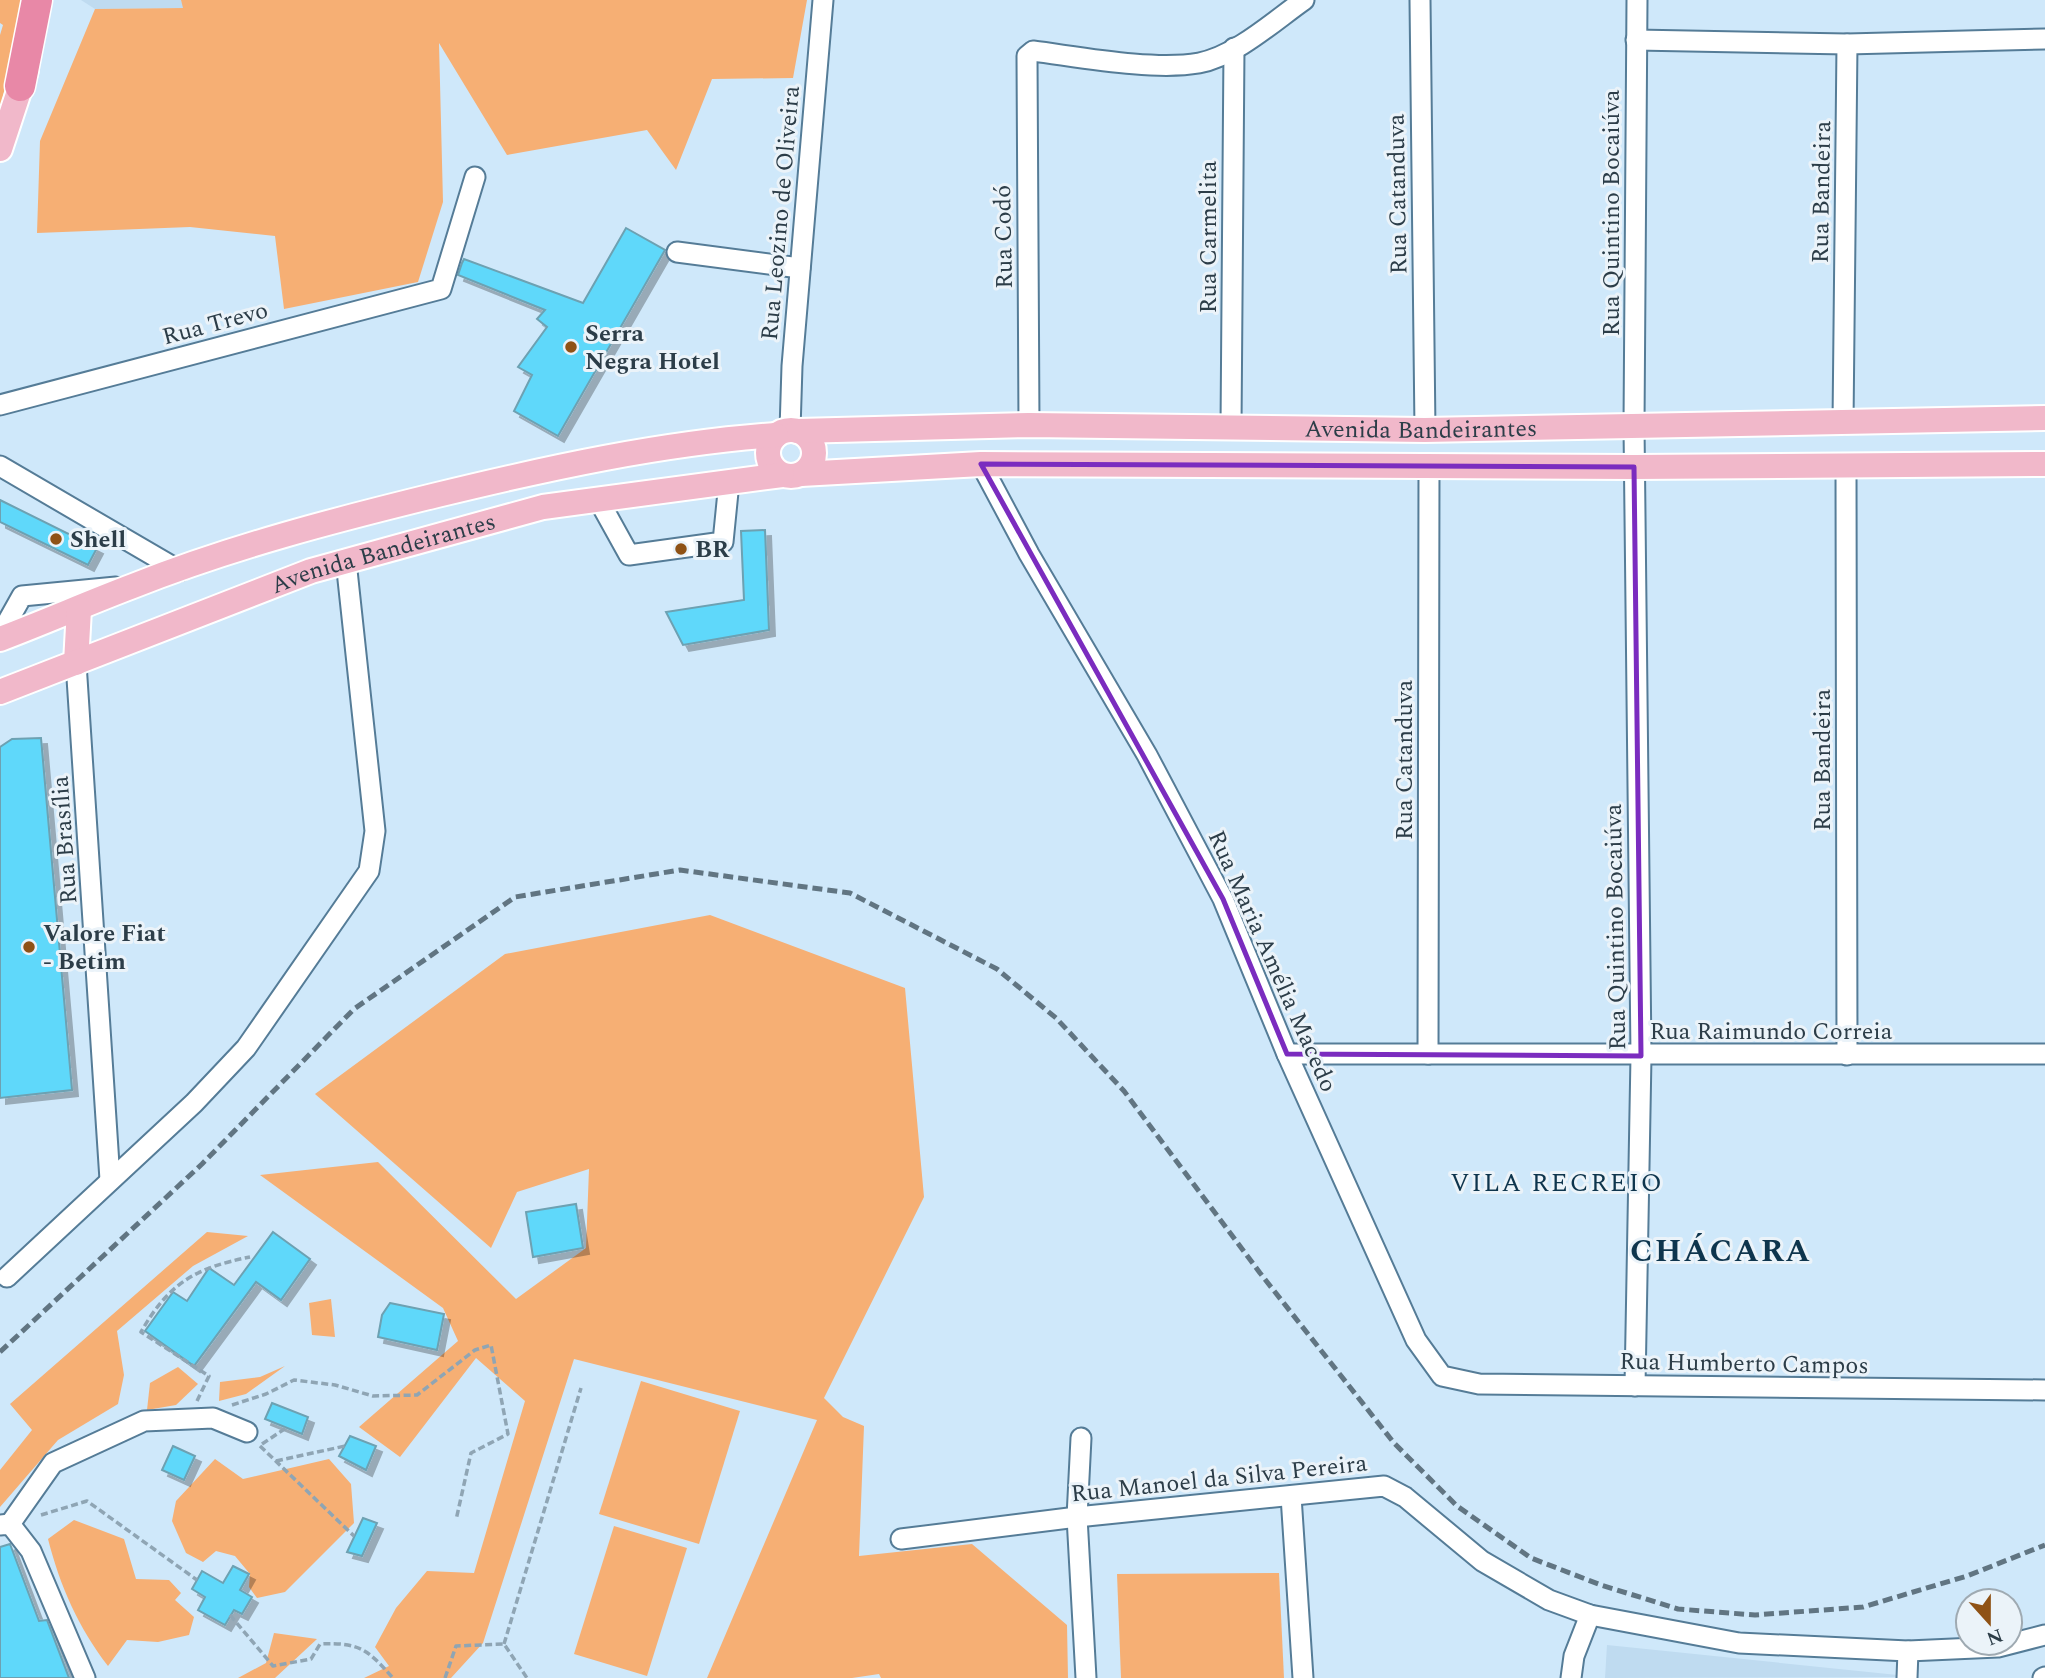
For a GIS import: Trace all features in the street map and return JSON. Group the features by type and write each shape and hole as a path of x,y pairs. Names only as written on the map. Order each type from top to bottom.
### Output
{"highway":[{"path":"20,86 37,0"}],"main road":[{"path":"0,149 49,0"},
{"name":"Avenida Bandeirantes","path":"0,637 79,609 134,585 380,509 515,477 714,440 788,432 1029,425 1425,430 2045,418"},
{"path":"788,432 811,440 814,447 812,463 792,474 776,471 768,457 768,449 788,432"},
{"name":"Avenida Bandeirantes","path":"0,692 311,571 346,561 543,507 792,474 981,464 1634,467 2045,464"},
{"path":"0,703 76,663 79,609"}],"street":[{"name":"Rua Leozino de Oliveira","path":"788,432 823,0"},
{"path":"1234,48 1304,0"},
{"name":"Rua Catanduva","path":"1420,0 1425,430"},
{"name":"Rua Quintino Bocaiúva","path":"1635,1386 1641,1056 1634,467 1637,0"},
{"path":"1636,40 1847,44 2045,39"},
{"name":"Rua Bandeira","path":"1843,424 1847,44"},
{"name":"Rua Codó","path":"1029,425 1025,62 1033,51 1163,65 1200,63 1234,48"},
{"name":"Rua Carmelita","path":"1231,427 1234,48"},
{"name":"Rua Trevo","path":"0,405 442,289 475,177"},
{"path":"677,252 800,268"},
{"name":"Rua Maria Amélia Macedo","path":"981,464 1029,554 1147,755 1223,899 1287,1054 1416,1340 1442,1376"},
{"name":"Rua Bandeira","path":"1846,464 1847,1055"},
{"name":"Rua Catanduva","path":"1428,1054 1429,465"},
{"path":"0,466 180,571"},
{"path":"598,499 629,555 723,542 729,482"},
{"path":"7,1277 194,1103 246,1048 369,871 375,831 346,561"},
{"path":"0,637 22,596 134,585"},
{"name":"Rua Brasília","path":"76,663 110,1180"},
{"name":"Rua Raimundo Correia","path":"1287,1054 2045,1054"},
{"name":"Rua Humberto Campos","path":"1442,1376 1479,1384 2045,1391"},
{"path":"85,1678 31,1551 5,1524 53,1463 144,1421 213,1418 253,1439"},
{"path":"1081,1438 1077,1517 1086,1678"},
{"name":"Rua Manoel da Silva Pereira","path":"901,1539 1077,1517 1384,1486 1405,1497 1482,1561 1549,1600 1590,1615 1739,1643 1908,1651 1998,1647 2045,1635"},
{"path":"1292,1496 1303,1678"},
{"path":"1571,1678 1574,1656 1590,1615"},
{"path":"1907,1678 1908,1651"}],"path":[{"path":"177,1420 192,1412 209,1376 141,1331 163,1298 201,1270 250,1257"},
{"path":"224,1407 266,1394 294,1380 335,1385 373,1396 417,1395 475,1350 491,1345 508,1434 471,1453 456,1520"},
{"path":"504,1644 581,1388"},
{"path":"286,1428 253,1439 354,1536"},
{"path":"276,1461 345,1446"},
{"path":"5,1524 87,1501 197,1580"},
{"path":"230,1615 273,1666 311,1659 320,1644 345,1643 369,1651 393,1678"},
{"path":"445,1678 456,1646 504,1644"},
{"path":"504,1644 527,1678"}],"highlighted area":[{"path":"981,464 1634,467 1641,1056 1287,1054 1223,899"}],"shaded area":[{"path":"0,0 24,0 0,110 0,35 3,25 0,23"},
{"path":"81,0 181,0 184,8 95,9"},
{"path":"181,0 807,0 793,78 712,79 676,170 647,130 507,155 439,43 443,202 418,282 284,309 275,236 190,227 37,233 40,141 95,9 183,8"},
{"path":"710,915 905,988 924,1197 824,1398 843,1417 864,1426 859,1556 972,1544 1067,1625 1068,1678 881,1678 879,1674 852,1678 707,1678 817,1420 574,1359 483,1643 451,1678 364,1678 389,1666 375,1647 396,1608 427,1571 474,1573 525,1401 476,1358 400,1457 359,1427 458,1341 443,1308 260,1175 378,1162 516,1299 586,1248 589,1169 517,1192 491,1248 315,1094 505,954"},
{"path":"207,1232 248,1236 193,1266 117,1331 124,1375 118,1404 58,1440 0,1507 0,1470 32,1430 10,1404"},
{"path":"331,1299 335,1337 312,1335 309,1303"},
{"path":"285,1366 246,1394 219,1401 220,1382 260,1377"},
{"path":"178,1367 198,1384 176,1405 147,1410 150,1383"},
{"path":"641,1381 740,1411 699,1544 599,1514"},
{"path":"215,1459 243,1479 329,1459 351,1484 354,1523 285,1592 257,1598 249,1587 250,1574 235,1556 216,1551 203,1562 186,1553 172,1521 176,1501"},
{"path":"74,1520 124,1539 136,1579 169,1580 181,1593 175,1600 194,1617 189,1635 158,1642 127,1640 108,1666 71,1606 48,1539"},
{"path":"614,1526 687,1548 647,1676 574,1654"},
{"path":"1279,1573 1284,1678 1121,1678 1117,1574"},
{"path":"274,1633 317,1639 275,1678 238,1678 266,1663"},
{"path":"1607,1645 1917,1677 1605,1678"}],"building":[{"name":"Serra Negra Hotel","path":"626,228 665,250 558,436 514,411 532,375 518,367 547,327 537,319 545,310 458,275 464,259 583,303"},
{"name":"Shell","path":"0,500 97,548 88,565 0,522"},
{"path":"765,530 769,630 683,645 666,612 744,600 741,531"},
{"name":"Valore Fiat - Betim","path":"41,738 72,1090 0,1098 0,747 12,739"},
{"path":"576,1204 583,1248 533,1257 526,1212"},
{"path":"273,1232 310,1259 281,1300 256,1282 194,1366 145,1331 173,1292 187,1301 209,1268 234,1285"},
{"path":"390,1303 444,1314 437,1350 378,1337 382,1315"},
{"path":"272,1403 308,1417 302,1434 265,1419"},
{"path":"350,1436 376,1446 366,1470 339,1456"},
{"path":"173,1446 195,1456 184,1480 162,1470"},
{"path":"363,1518 377,1523 362,1556 347,1552"},
{"path":"10,1544 39,1621 47,1620 69,1678 0,1678 0,1547"},
{"path":"233,1566 249,1574 240,1590 252,1597 242,1614 234,1610 225,1625 198,1610 205,1597 192,1589 202,1571 223,1583"}],"railway":[{"path":"0,1352 202,1164 354,1009 515,897 680,870 850,893 997,969 1056,1018 1124,1091 1260,1273 1394,1443 1457,1506 1531,1558 1601,1585 1678,1609 1755,1615 1863,1607 1967,1576 2045,1545"}],"place":[{"name":"Serra Negra Hotel","path":"571,347"},
{"name":"Shell","path":"56,539"},
{"name":"BR","path":"681,549"},
{"name":"Valore Fiat - Betim","path":"29,947"}],"district":[{"name":"VILA RECREIO","path":"1557,1182"},
{"name":"CHÁCARA","path":"1721,1250"}]}
